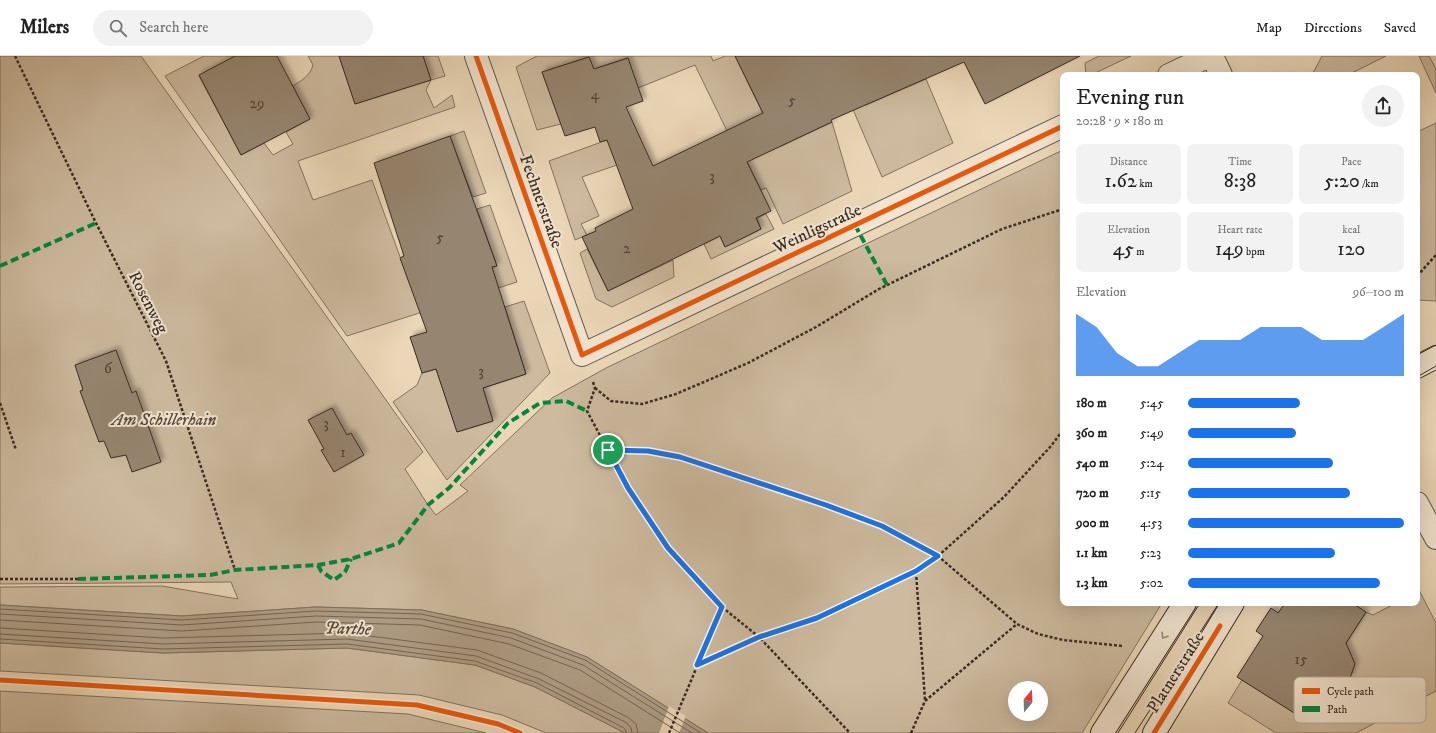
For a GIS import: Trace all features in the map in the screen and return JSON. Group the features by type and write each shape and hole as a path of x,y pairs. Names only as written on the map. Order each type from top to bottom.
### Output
{"street":[{"name":"Fechnerstraße","path":"476,56 582,355"},
{"path":"1175,72 1210,56 1219,72"},
{"name":"Weinligstraße","path":"582,355 1060,127"},
{"path":"1420,365 1436,357"},
{"path":"1420,509 1436,538"},
{"name":"Platnerstraße","path":"1102,733 1183,606"},
{"name":"Platnerstraße","path":"1154,733 1232,606"}],"path":[{"path":"582,355 595,388 611,401 642,404 676,394 748,363 816,327 879,289 1002,229 1060,211"},
{"path":"1420,273 1436,255"},
{"path":"595,388 587,411 628,488 668,548 722,607 759,637 850,733"},
{"path":"0,403 16,450"},
{"path":"697,665 759,637 817,618 916,571 938,556 1004,497 1051,446 1060,434"},
{"path":"608,450 648,451 680,457 826,505 882,526 938,556 1017,624 1038,634 1064,640 1130,647"},
{"path":"916,571 925,701"},
{"path":"0,579 78,578"},
{"path":"669,733 722,607"},
{"path":"911,733 925,701 1017,624"}],"green space":[{"name":"Am Schillerhain","path":"0,56 141,56 423,452 405,469 436,515 468,491 460,485 552,398 606,368 1060,151 1060,606 1160,606 1082,733 708,733 587,657 513,629 422,610 316,607 182,616 0,605 0,587 162,586 238,599 231,582 0,584"},
{"path":"204,56 235,56 199,76 241,155 264,143 273,155 293,144 286,132 310,119 293,86 305,77 312,69 313,65 308,56 339,56 355,104 431,80 426,90 434,108 452,95 455,107 298,161 313,200 372,180 414,295 497,266 477,209 490,205 517,282 347,336 165,76"},
{"path":"423,56 438,56 445,76 431,80"},
{"path":"537,56 711,56 713,61 725,56 735,56 779,147 832,122 852,191 783,224 766,188 761,190 731,129 727,131 695,65 638,88 627,58 594,69 588,57 542,72 561,124 537,130 516,67"},
{"path":"830,56 844,56 866,105 926,79 953,143 882,177"},
{"path":"1099,56 1131,56 1097,72 1086,72 1085,63"},
{"path":"1322,56 1386,56 1354,72 1314,72"},
{"path":"1419,56 1429,56 1436,69 1436,93"},
{"path":"1436,123 1436,301 1420,300 1420,131"},
{"path":"464,131 486,193 473,197 450,136"},
{"path":"607,140 617,165 582,177 599,216 581,224 587,235 575,240 549,161"},
{"path":"766,214 774,229 711,259 704,244 720,236 725,247 761,229 757,218"},
{"path":"587,249 608,291 673,260 674,277 612,307 596,299 580,253"},
{"path":"524,301 550,373 447,480 393,402 417,385 422,373 436,369 457,432 493,421 483,388 526,374 505,307"},
{"path":"1420,592 1436,623 1436,691 1426,696 1426,677 1350,677 1355,664 1343,648 1366,612 1373,615 1390,606 1420,606"},
{"path":"0,643 163,653 347,648 475,665 535,687 625,733 546,733 502,715 419,695 0,671"},
{"path":"1242,680 1294,713 1294,723 1375,723 1356,733 1276,733 1228,703"},
{"path":"0,691 408,714 486,733 0,733"}],"water":[{"name":"Parthe","path":"0,605 182,616 316,607 421,610 513,629 587,657 708,733 625,733 535,687 475,665 347,648 163,653 0,643"}],"pier":[{"path":"669,706 686,716 679,733 659,733"}],"building":[{"path":"235,56 277,56 310,119 241,155 199,75"},
{"path":"339,56 423,56 431,80 355,104"},
{"path":"735,56 1080,56 985,104 964,62 831,120 832,122 747,162 771,211 756,218 761,229 725,247 720,236 608,291 582,237 596,231 595,228 633,209 607,140 600,142 595,127 565,136 542,72 589,57 594,69 628,58 643,101 626,107 653,166 763,113"},
{"path":"450,136 497,266 492,267 526,374 483,388 493,421 457,432 436,369 422,373 410,337 427,332 400,258 404,256 374,163"},
{"path":"116,350 132,393 136,391 161,462 132,472 126,455 111,458 104,441 99,442 80,391 83,390 75,365"},
{"path":"332,408 347,435 351,433 364,455 334,472 321,450 324,449 308,420"},
{"path":"1283,606 1357,606 1366,612 1346,643 1355,664 1350,677 1294,677 1294,713 1237,677 1263,636 1256,631 1271,608 1278,613"}],"tram line":[{"path":"1420,353 1436,345"},
{"path":"1420,375 1436,366"},
{"path":"1118,733 1198,606"},
{"path":"1135,733 1217,606"}],"marked path":[{"path":"0,266 96,223"},
{"path":"855,225 887,285"},
{"path":"78,579 210,575 235,570 318,565 351,559 399,543 428,505 449,488 508,423 540,403 566,401 587,411"},
{"path":"318,565 321,571 334,580 345,572 351,559"}],"cycle path":[{"path":"476,56 582,355 1060,127"},
{"path":"1154,733 1220,626"},
{"path":"0,680 417,705 498,724 520,733"}],"route":[{"path":"608,450 648,451 680,457 826,505 882,526 938,556 916,571 817,618 759,637 697,665 722,607 668,548 628,488 608,450"}]}
